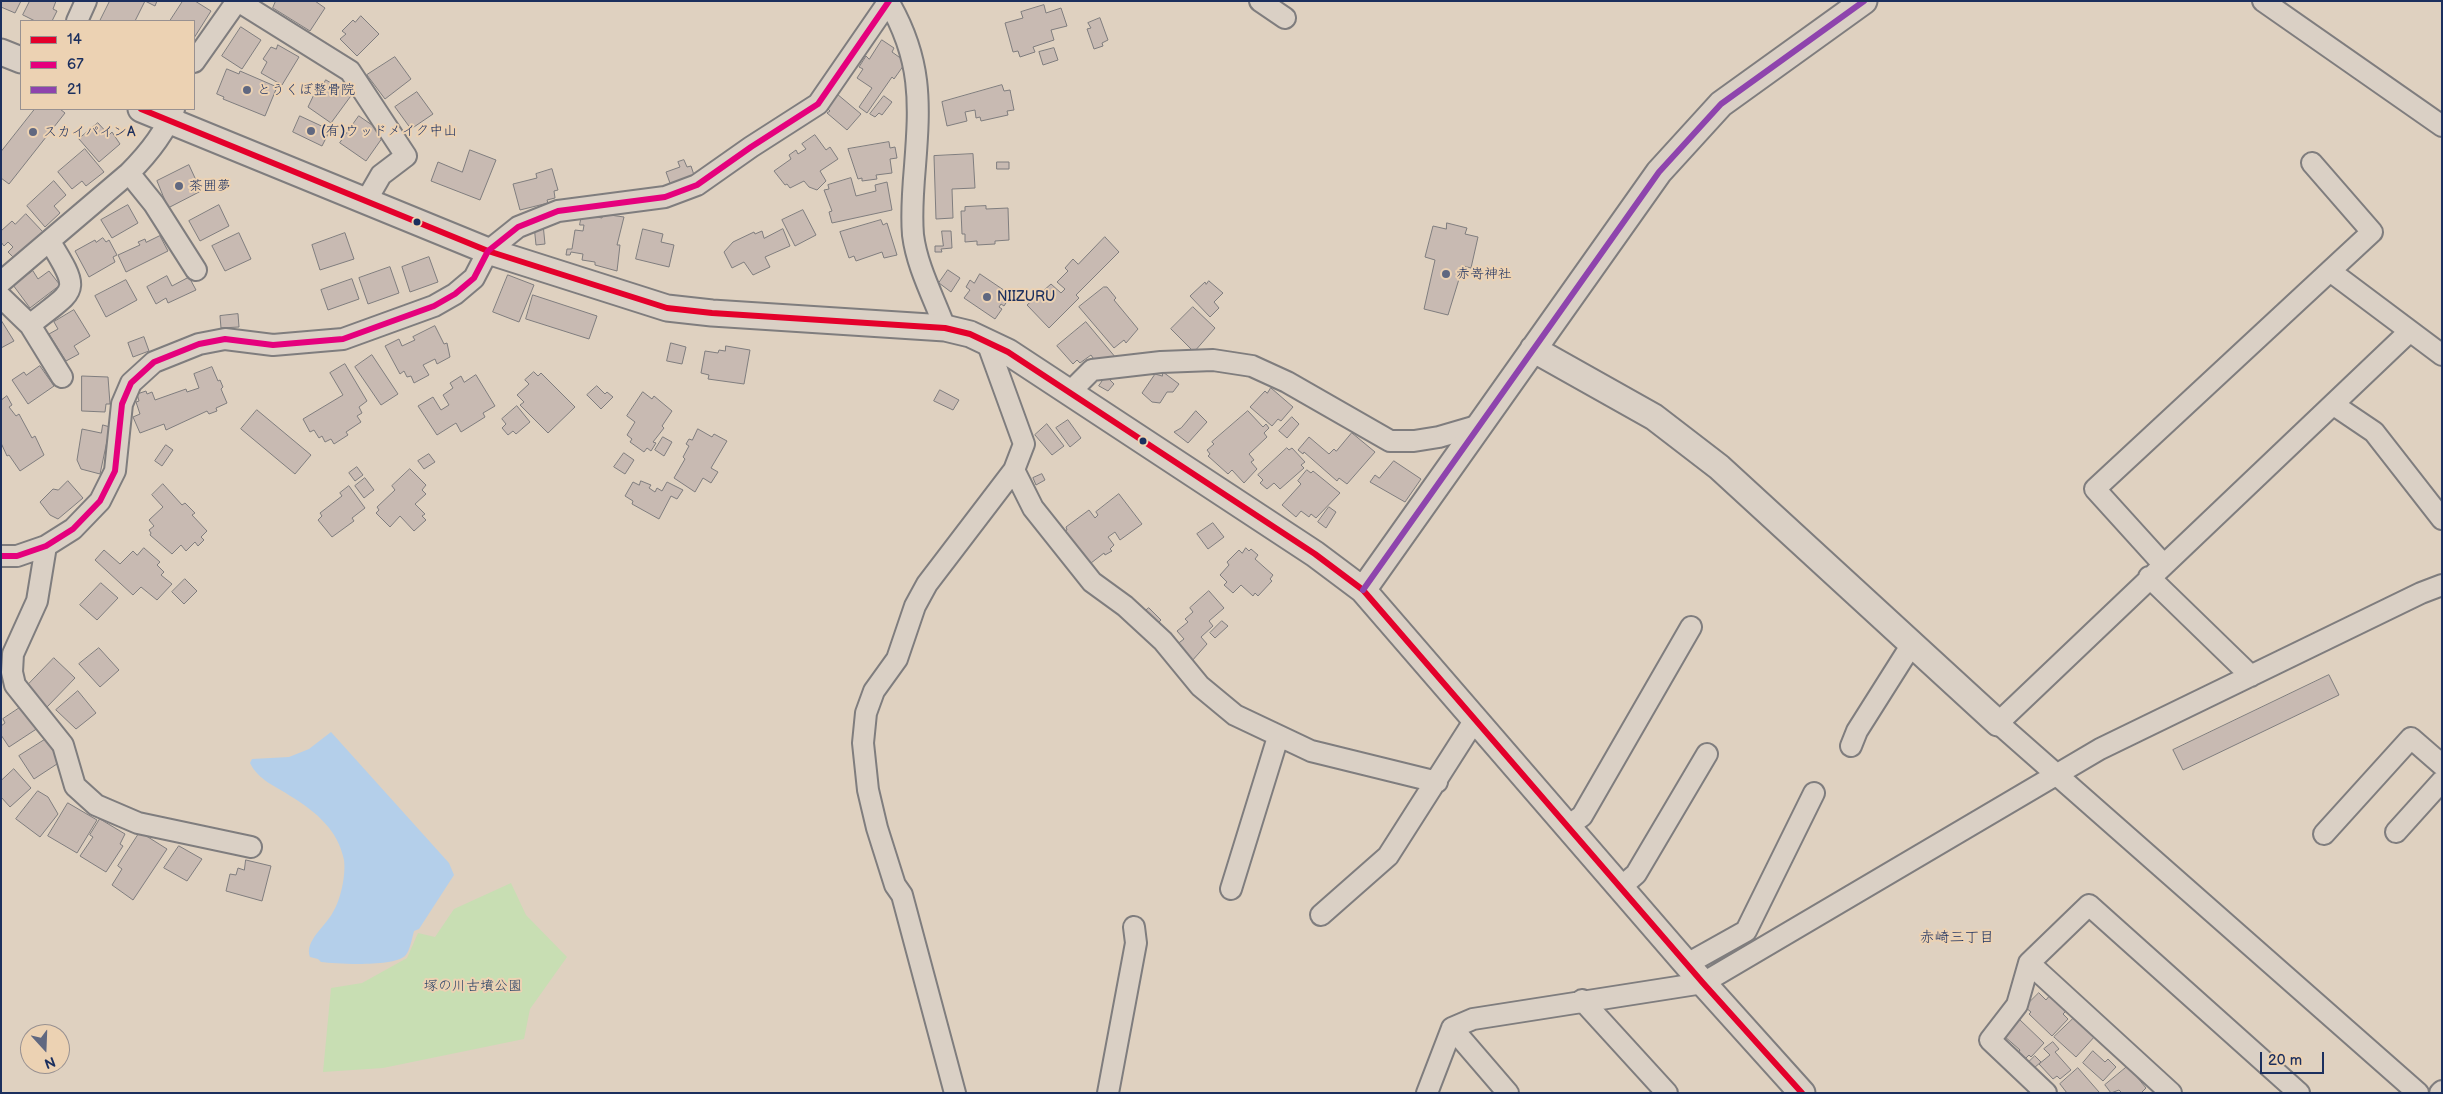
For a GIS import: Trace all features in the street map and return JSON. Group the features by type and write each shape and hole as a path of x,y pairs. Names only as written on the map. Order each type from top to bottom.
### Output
{"street":[{"path":"77,20 86,1"},
{"path":"195,61 237,1 350,70 406,156 381,176 366,201"},
{"path":"1,556 17,556 46,546 73,529 100,501 115,471 122,404 130,383 154,362 199,344 225,339 273,345 334,340 352,336 434,306 455,294 474,278 488,251 518,227 558,212 664,197 697,185 751,147 818,104 888,1"},
{"path":"888,1 910,48 917,78 919,114 912,199 913,234 918,258 945,328"},
{"path":"1260,1 1285,18"},
{"path":"1363,590 1659,172 1721,104 1864,1"},
{"path":"2263,1 2438,117"},
{"path":"1,52 20,60"},
{"path":"146,110 172,115 366,201 488,251 667,308 712,313 945,328 987,342 1008,352 1315,554 1363,590 1476,718 1703,983 1802,1093"},
{"path":"1,282 129,173 144,157 172,115"},
{"path":"2251,676 2156,570 2095,488 2372,232 2312,163"},
{"path":"129,173 154,204 196,270"},
{"path":"30,325 67,295 72,285 70,274 50,242"},
{"path":"2330,271 2442,355"},
{"path":"1,297 30,325 62,377"},
{"path":"1998,723 2156,570 2334,405 2410,331"},
{"path":"956,1093 902,895 895,885 877,828 868,790 862,743 866,713 874,691 897,659 915,606 927,584 1014,470 1024,444 987,342"},
{"path":"1533,349 1654,417 1718,467 1998,723 2418,1093"},
{"path":"1069,393 1092,370 1161,362 1213,360 1252,366 1287,382 1390,441 1439,438 1480,425"},
{"path":"2334,405 2374,432 2442,519"},
{"path":"1014,470 1033,508 1092,582 1125,606 1163,641 1200,686 1235,715 1278,737 1319,753 1437,782"},
{"path":"46,546 37,601 12,654 12,672 15,685 63,745 75,786 96,805 138,823 251,847"},
{"path":"1427,1093 1452,1028 1473,1019 1582,1000 1703,983 2100,749 2412,597 2442,585"},
{"path":"1568,826 1582,816 1691,627"},
{"path":"1851,746 1857,731 1912,644"},
{"path":"1321,915 1388,856 1437,782 1476,718"},
{"path":"1231,889 1278,737"},
{"path":"2324,834 2411,738 2442,765"},
{"path":"1621,887 1636,874 1707,754"},
{"path":"2396,832 2442,781"},
{"path":"1687,964 1746,931 1814,793"},
{"path":"2046,1093 1990,1040 2017,1005 2029,963 2089,905 2299,1093"},
{"path":"1108,1093 1136,943 1134,926"},
{"path":"2029,963 2171,1093"},
{"path":"1582,1000 1667,1093"},
{"path":"1452,1028 1508,1093"}],"green space":[{"name":"塚の川古墳公園","path":"511,883 526,915 567,957 530,1009 524,1039 383,1068 323,1072 331,988 362,983 407,958 418,933 435,937 454,909"}],"water":[{"path":"331,732 449,863 454,875 419,929 414,931 407,954 389,962 352,964 321,962 310,957 310,945 330,917 341,894 344,880 344,860 341,849 325,823 301,803 263,779 250,763 252,759 289,757 309,749"}],"building":[{"path":"1,1 21,1 15,13 1,7"},
{"path":"30,1 56,1 53,9 57,11 52,20 33,20 23,15"},
{"path":"110,1 145,1 136,20 100,20"},
{"path":"145,1 157,1 155,6"},
{"path":"183,1 195,1 211,11 195,36 195,20 171,20"},
{"path":"276,1 315,1 325,8 310,31 273,8"},
{"path":"1044,5 1046,13 1061,8 1067,26 1051,30 1054,40 1033,47 1035,52 1020,57 1018,51 1013,52 1005,23 1023,18 1021,12"},
{"path":"361,16 379,34 357,56 340,39 346,34 342,31 353,20 355,22"},
{"path":"1100,18 1108,40 1102,43 1103,46 1094,49 1087,29 1091,28 1088,23"},
{"path":"241,27 261,40 242,69 222,56"},
{"path":"882,40 894,48 892,52 906,62 894,79 892,77 867,113 859,107 872,88 857,78 863,69 859,67 866,56 869,59"},
{"path":"278,45 299,57 282,85 261,73 267,62 263,59 271,47 276,49"},
{"path":"1054,48 1058,60 1043,65 1039,52"},
{"path":"395,57 411,79 385,99 367,75"},
{"name":"とうくぼ整骨院","path":"227,69 239,74 240,71 277,87 265,116 223,99 224,97 217,94"},
{"path":"326,80 341,89 343,86 353,93 331,123 308,107 318,86 321,88"},
{"path":"1002,85 1004,91 1010,90 1014,110 1007,111 1008,115 981,121 980,117 976,118 975,110 965,112 967,121 947,126 942,102"},
{"path":"417,92 433,114 411,129 395,107"},
{"path":"837,94 861,114 847,130 827,113 830,111 826,107"},
{"path":"884,96 892,102 882,115 879,113 875,117 870,114"},
{"name":"スカイパインA","path":"34,110 61,110 65,113 9,184 1,178 1,152"},
{"name":"(有)ウッドメイク中山","path":"300,116 330,130 322,146 293,132"},
{"path":"359,116 385,134 366,161 340,143"},
{"path":"98,123 109,135 112,132 120,144 99,162 79,139"},
{"path":"815,135 826,150 830,147 838,159 820,171 826,181 817,190 809,187 804,181 790,188 787,184 785,185 774,171 791,159 789,155 796,150 798,154 806,149 802,144"},
{"path":"889,142 890,148 895,147 897,158 890,159 892,173 876,175 877,179 862,181 862,178 858,179 848,149"},
{"path":"85,149 104,172 86,186 82,181 72,189 58,172"},
{"path":"470,150 496,160 480,200 431,181 438,162 462,172"},
{"path":"973,154 975,188 952,189 953,218 936,219 934,156"},
{"path":"684,160 687,167 691,166 695,178 671,186 666,172 680,167 678,162"},
{"path":"997,162 1009,162 1009,169 997,169"},
{"name":"茶囲夢","path":"189,165 201,191 168,208 157,181"},
{"path":"552,169 558,190 554,191 555,198 547,200 548,203 520,210 513,184 537,178 536,174"},
{"path":"851,178 856,196 876,191 875,185 887,182 892,210 832,223 829,212 832,211 824,190 829,189 828,185"},
{"path":"54,181 66,195 54,206 60,213 45,227 27,206"},
{"path":"128,205 138,223 112,238 101,220"},
{"path":"219,205 229,226 200,241 189,221"},
{"path":"986,206 986,209 1008,208 1009,240 995,241 995,244 977,245 977,241 965,242 965,234 962,234 961,211 965,211 965,207"},
{"path":"803,210 816,235 795,246 782,220"},
{"path":"26,214 43,232 15,259 8,252 13,247 8,242 4,246 1,242 1,231 12,221 15,224"},
{"path":"582,214 602,218 603,214 624,217 617,245 620,245 617,271 595,265 595,262 582,260 583,254 571,252 570,255 566,255 567,249 572,249 575,230 583,231 584,225 580,225"},
{"path":"881,220 883,225 887,223 897,255 884,258 882,252 856,261 854,256 849,258 840,232"},
{"name":"赤嵜神社","path":"1447,223 1467,228 1465,234 1478,237 1471,268 1463,266 1448,315 1424,309 1435,260 1425,257 1433,226 1446,229"},
{"path":"543,224 545,244 536,245 534,225"},
{"path":"643,229 663,234 661,242 674,245 669,267 636,259"},
{"path":"783,229 790,246 765,257 770,267 753,275 744,262 732,268 724,252 733,242 754,232 755,234 762,231 764,238"},
{"path":"942,231 951,231 952,248 941,249 942,252 935,252 935,246 943,246"},
{"path":"239,233 251,259 225,271 212,246"},
{"path":"345,233 354,259 320,270 312,245"},
{"path":"160,236 168,251 126,272 118,255 140,245 138,242 145,239 146,242"},
{"path":"1105,237 1119,252 1076,295 1079,298 1049,328 1027,305 1051,284 1061,293 1065,289 1057,282 1068,271 1065,268 1073,259 1078,264"},
{"path":"103,238 106,242 109,240 117,255 113,257 115,262 89,277 75,251 95,240 96,242"},
{"path":"429,257 438,282 410,292 402,267"},
{"path":"390,267 399,293 368,304 359,278"},
{"path":"948,270 960,278 951,292 939,283"},
{"path":"33,271 38,279 49,271 60,285 30,308 13,285"},
{"name":"NIIZURU","path":"980,274 1011,295 1004,306 1001,304 999,307 1002,309 995,319 964,298 970,290 966,287 970,280 974,283"},
{"path":"508,275 534,285 519,322 493,312"},
{"path":"167,276 172,286 189,277 196,290 168,303 166,298 156,304 147,287"},
{"path":"352,279 359,299 328,310 321,290"},
{"path":"126,280 137,300 106,317 95,296"},
{"path":"1209,281 1223,293 1214,302 1219,308 1210,317 1190,296 1205,282 1206,284"},
{"path":"1104,287 1107,287 1116,298 1114,300 1138,329 1126,343 1124,340 1114,348 1079,307"},
{"path":"533,295 597,316 589,339 526,319"},
{"path":"1193,307 1215,328 1194,352 1171,329"},
{"path":"74,310 90,336 74,346 79,354 66,361 49,334 58,329 54,322"},
{"path":"238,314 239,327 221,328 220,316"},
{"path":"1,320 14,341 1,348"},
{"path":"1086,322 1116,358 1095,361 1091,355 1080,363 1077,360 1073,364 1057,346"},
{"path":"435,326 444,344 447,343 450,357 437,364 435,359 423,365 429,375 414,383 411,376 407,377 404,371 400,374 385,346 399,339 402,346 415,340 413,337"},
{"path":"144,337 149,351 133,357 128,343"},
{"path":"671,343 686,347 682,364 667,361"},
{"path":"726,346 750,350 744,384 708,379 709,375 701,373 705,351 718,353 719,350 725,351"},
{"path":"372,355 398,394 381,405 355,367"},
{"path":"345,364 367,401 359,407 362,413 357,416 361,422 346,432 348,435 334,444 331,439 325,442 322,436 319,438 314,430 310,432 303,419 343,395 330,373"},
{"path":"40,366 54,386 28,404 12,380 24,372 26,375"},
{"path":"212,367 223,387 221,389 227,403 216,408 217,411 209,414 207,411 166,430 164,424 140,433 133,417 140,414 136,402 139,401 137,394 146,391 147,394 152,392 155,400 186,389 187,392 199,388 194,374"},
{"path":"534,372 538,376 541,373 575,407 548,433 520,405 524,402 517,395 529,384 525,380"},
{"path":"1163,372 1179,384 1173,392 1167,392 1160,403 1152,402 1142,393 1155,374 1162,376"},
{"path":"476,375 495,406 483,413 485,417 461,432 456,423 437,435 418,406 433,397 441,410 449,405 443,395 453,388 450,383 461,376 464,382"},
{"path":"82,376 108,377 110,404 106,404 105,412 82,411"},
{"path":"1106,376 1114,384 1108,391 1099,386"},
{"path":"597,386 605,394 607,392 613,397 601,409 587,395"},
{"path":"1271,388 1293,407 1281,421 1278,419 1272,426 1250,407 1265,391 1267,393"},
{"path":"940,390 959,400 953,410 934,401"},
{"path":"643,392 652,399 654,396 672,411 662,426 664,428 653,442 656,443 651,451 647,448 644,452 630,442 632,439 627,435 635,422 627,416"},
{"path":"7,396 12,405 9,407 16,416 19,414 32,438 35,436 44,455 20,471 9,455 7,456 1,443 1,397 2,399"},
{"path":"517,406 530,422 516,434 513,431 508,435 502,428 506,424 502,419"},
{"path":"257,410 311,455 295,474 241,429"},
{"path":"1196,411 1207,422 1188,443 1174,432 1181,428"},
{"path":"1248,411 1263,427 1266,424 1269,428 1264,433 1267,437 1249,454 1254,460 1251,462 1257,469 1244,483 1232,470 1228,474 1208,456 1210,454 1207,450 1214,444 1212,442"},
{"path":"1292,417 1299,424 1287,438 1279,431"},
{"path":"1068,420 1081,438 1070,447 1056,428"},
{"path":"1047,424 1064,446 1052,455 1035,435"},
{"path":"103,425 110,427 100,474 81,469 77,460 82,429 101,433"},
{"path":"698,429 712,437 714,434 727,441 711,468 718,472 711,483 703,478 695,492 674,478 685,459 683,457 689,446 686,444 689,439 692,440"},
{"path":"1352,433 1375,452 1347,484 1339,478 1337,481 1304,452 1303,454 1298,450 1309,437 1329,454 1334,449 1336,451"},
{"path":"663,437 672,442 664,456 655,450"},
{"path":"166,445 173,450 162,466 155,461"},
{"path":"1287,448 1289,450 1292,448 1305,462 1301,465 1304,468 1280,489 1274,483 1267,489 1260,483 1263,480 1258,475"},
{"path":"624,453 634,460 625,474 614,467"},
{"path":"429,454 435,462 424,469 418,461"},
{"path":"1394,461 1421,479 1405,502 1370,482 1375,475 1379,478"},
{"path":"357,467 363,475 355,481 349,473"},
{"path":"410,469 426,485 422,490 426,494 415,504 425,514 422,516 426,520 414,531 400,516 390,527 376,513 379,510 377,507 395,490 392,486"},
{"path":"1307,470 1311,473 1313,471 1340,493 1316,518 1311,514 1309,517 1301,511 1296,517 1282,505 1301,484 1298,481"},
{"path":"1042,474 1045,480 1036,485 1033,478"},
{"path":"365,478 374,490 364,498 355,486"},
{"path":"68,481 83,498 58,519 50,515 40,502 53,489 58,490"},
{"path":"641,481 651,485 649,488 655,492 657,488 662,491 667,482 683,490 677,499 671,496 659,519 632,504 633,501 625,496 633,482 639,485"},
{"path":"163,484 182,505 185,503 195,513 192,515 207,531 201,537 204,540 198,546 195,542 186,551 181,545 172,554 150,535 149,530 154,526 149,520 163,507 152,495"},
{"path":"349,486 365,508 352,518 354,521 332,537 318,520 322,516 320,513 342,496 340,493"},
{"path":"1119,494 1142,524 1120,540 1115,532 1108,537 1114,545 1110,549 1112,551 1105,555 1104,553 1091,563 1089,560 1086,563 1081,556 1084,554 1064,532 1067,530 1066,527 1089,510 1095,518 1098,515 1096,512"},
{"path":"1329,507 1336,512 1326,528 1318,522"},
{"path":"1213,523 1224,537 1208,549 1197,534"},
{"path":"144,548 160,562 157,565 164,572 161,575 172,584 157,600 141,587 133,595 95,560 104,550 120,564 133,551 137,555"},
{"path":"1246,548 1249,551 1251,549 1258,555 1255,559 1273,575 1270,579 1272,581 1258,596 1255,593 1253,596 1241,585 1233,593 1224,585 1227,582 1220,575 1229,565 1227,562 1239,550 1242,553"},
{"path":"185,579 197,591 184,604 172,592"},
{"path":"101,583 118,598 97,620 80,605"},
{"path":"1209,591 1224,608 1209,621 1213,626 1201,637 1207,644 1191,662 1176,645 1184,639 1177,631 1188,622 1185,619 1193,612 1190,608"},
{"path":"1149,608 1161,620 1157,624 1144,612"},
{"path":"1222,621 1228,626 1215,638 1210,633"},
{"path":"99,648 119,670 100,687 79,664"},
{"path":"54,658 75,678 47,707 26,687"},
{"path":"2329,675 2339,695 2183,770 2173,750"},
{"path":"78,691 96,713 76,729 56,710"},
{"path":"24,705 38,728 9,747 1,735 1,726 5,723 3,719"},
{"path":"46,739 60,762 34,779 19,756"},
{"path":"14,769 31,788 10,807 1,797 1,781"},
{"path":"38,791 48,797 58,814 40,837 16,819"},
{"path":"68,803 97,820 77,853 48,836"},
{"path":"100,819 125,834 120,844 123,846 106,872 80,856 93,837 90,835"},
{"path":"140,832 167,849 133,900 112,885 122,869 118,866"},
{"path":"179,846 202,859 187,881 164,868"},
{"path":"246,860 271,866 262,901 226,891 230,874 236,875 238,868 244,870"},
{"path":"2039,993 2046,1000 2051,994 2067,1010 2063,1014 2068,1019 2052,1036 2029,1014 2031,1012 2025,1007"},
{"path":"2074,1018 2096,1035 2076,1057 2054,1037"},
{"path":"2019,1019 2044,1043 2031,1057 2029,1055 2025,1059 2018,1053 2020,1050 2004,1036"},
{"path":"2053,1042 2059,1049 2055,1052 2071,1070 2060,1079 2057,1076 2053,1079 2039,1064 2050,1055 2044,1049"},
{"path":"2093,1051 2105,1062 2108,1059 2116,1067 2103,1081 2083,1063"},
{"path":"2035,1056 2041,1062 2034,1068 2029,1062"},
{"path":"2128,1066 2146,1088 2141,1093 2122,1093 2119,1090 2111,1093 2105,1085"},
{"path":"2078,1068 2099,1092 2067,1093 2060,1084"}],"transit line":[{"name":"67","path":"1,556 17,556 46,546 73,529 100,501 115,471 122,404 131,383 154,362 199,344 225,339 273,345 343,339 434,306 455,294 474,278 488,251 518,227 558,211 665,197 697,185 751,147 818,104 889,1"},
{"name":"21","path":"1363,590 1659,172 1721,104 1864,1"},
{"name":"14","path":"143,110 488,251 667,308 712,313 945,328 970,334 1008,352 1315,554 1363,590 1703,983 1802,1093"}],"place":[{"name":"とうくぼ整骨院","path":"247,90"},
{"name":"(有)ウッドメイク中山","path":"311,131"},
{"name":"スカイパインA","path":"33,132"},
{"name":"茶囲夢","path":"179,186"},
{"name":"赤嵜神社","path":"1446,274"},
{"name":"NIIZURU","path":"987,297"}],"district":[{"name":"赤崎三丁目","path":"1957,938"}]}
